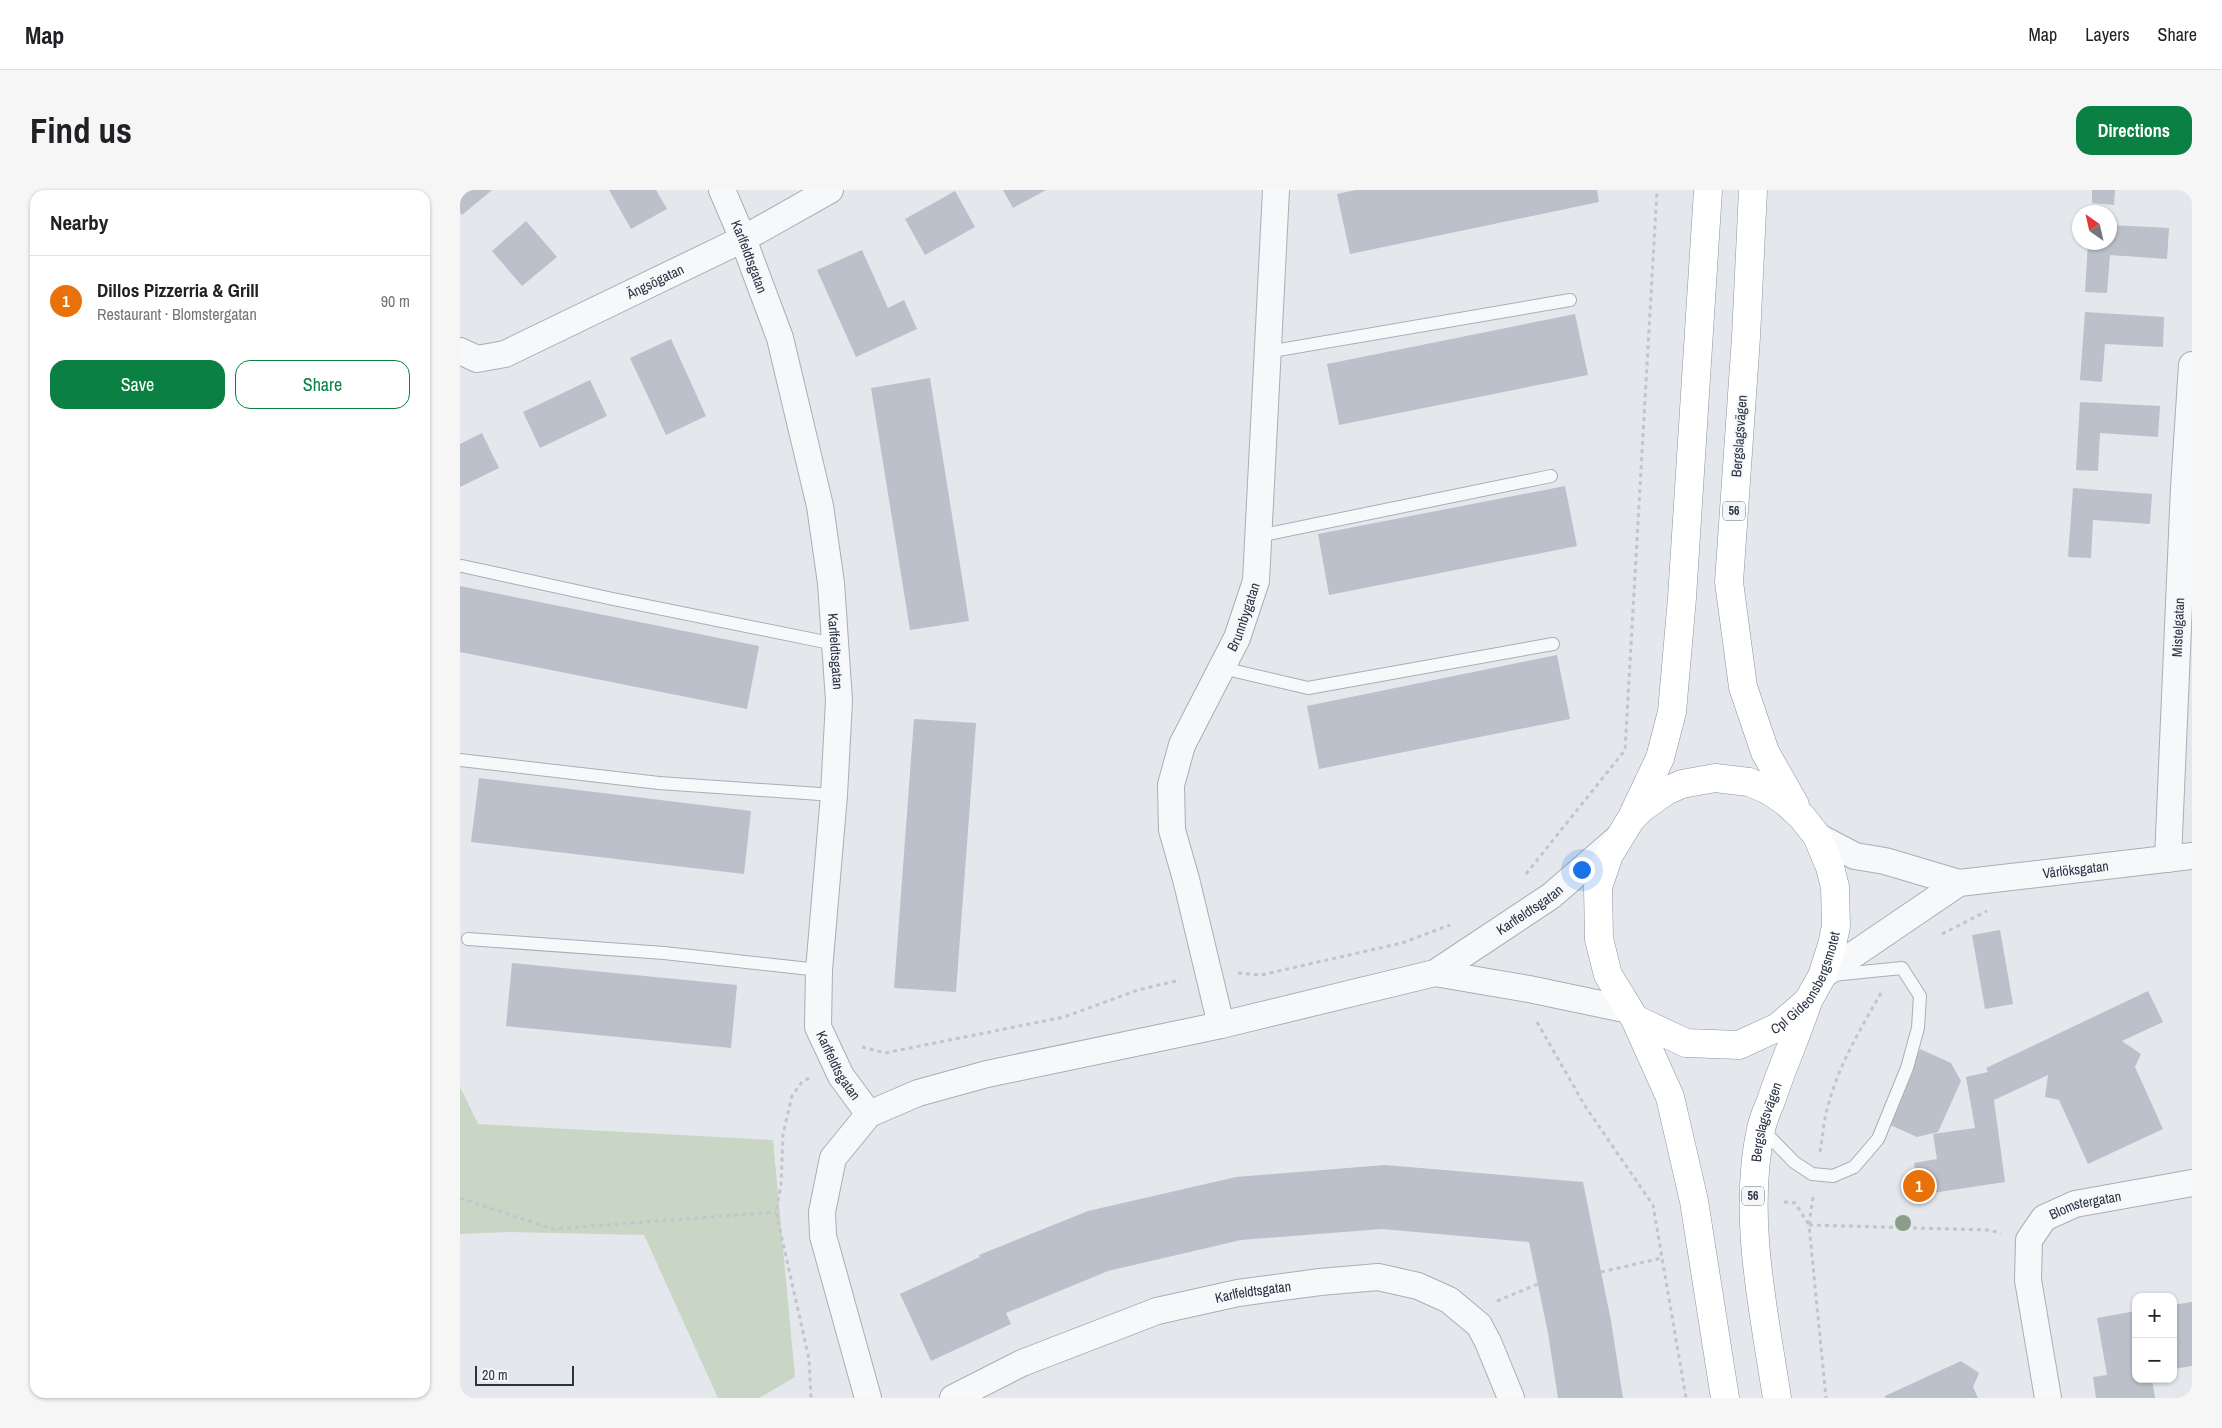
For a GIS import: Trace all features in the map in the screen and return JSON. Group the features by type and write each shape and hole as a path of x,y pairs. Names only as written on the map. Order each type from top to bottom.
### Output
{"highway":[{"name":"56","path":"1625,828 1660,758 1672,712 1682,598 1708,190"},
{"name":"Bergslagsvägen","path":"1753,190 1746,337 1729,582 1743,687 1765,752 1810,827"},
{"name":"Cpl Gideonsbergsmotet","path":"1715,778 1749,782 1768,790 1786,802 1810,827 1830,867 1837,905 1832,945 1822,976 1808,1001 1778,1027 1739,1044 1686,1043 1632,1015 1608,975 1599,939 1598,887 1609,855 1625,828 1642,808 1666,791 1682,784 1715,778"},
{"name":"Bergslagsvägen","path":"1777,1398 1760,1290 1752,1197 1761,1129 1808,1001"},
{"name":"56","path":"1632,1015 1670,1096 1694,1201 1725,1398"}],"street":[{"name":"Karlfeldtsgatan","path":"722,190 743,239 780,338 820,506 831,583 839,701 834,795 818,970 818,1027 841,1076 869,1114"},
{"name":"Ängsögatan","path":"467,355 506,354 743,239 830,190"},
{"name":"Brunnbygatan","path":"1221,1025 1186,879 1172,830 1171,785 1182,745 1237,638 1256,581 1276,190"},
{"name":"Mistelgatan","path":"2180,857 2192,365"},
{"name":"Vårlöksgatan","path":"1810,827 1855,856 1885,861 1959,883 2180,857"},
{"name":"Karlfeldtsgatan","path":"868,1398 823,1236 822,1212 833,1158 869,1114 918,1093 987,1074 1221,1025 1435,973 1551,896 1625,828"},
{"name":"Vårlöksgatan","path":"1822,976 1959,883"},
{"name":"Karlfeldtsgatan","path":"1435,973 1528,989 1632,1015"},
{"name":"Blomstergatan","path":"2029,1240 2044,1218 2075,1204 2192,1183"},
{"path":"2029,1240 2028,1280 2048,1398"},
{"name":"Karlfeldtsgatan","path":"953,1398 1022,1363 1157,1311 1238,1293 1320,1282 1378,1277 1418,1286 1449,1300 1479,1325 1511,1398"}],"lane":[{"path":"1267,352 1570,300"},
{"path":"1258,536 1551,476"},
{"path":"462,566 835,644"},
{"path":"1222,668 1308,688 1554,644"},
{"path":"460,760 658,783 834,795"},
{"path":"468,939 664,953 818,970"},
{"path":"1761,1129 1794,1162 1812,1174 1833,1176 1854,1167 1878,1139 1907,1068 1918,1028 1920,996 1902,968 1822,976"}],"path":[{"path":"1515,920 1508,897 1625,750 1657,190"},
{"path":"1940,935 1987,913 1998,878"},
{"path":"811,1398 809,1359 776,1212 781,1185 783,1134 792,1096 802,1082 862,1047 885,1053 1064,1017 1138,990 1223,971 1261,975 1402,943 1451,924"},
{"path":"1826,1398 1809,1226 1828,1103 1837,1078 1860,1029 1888,982 1902,968"},
{"path":"1528,989 1535,1018 1585,1106 1653,1205 1686,1398"},
{"path":"460,1198 553,1229 776,1212"},
{"path":"1809,1226 1988,1230 2029,1240"},
{"path":"1601,1272 1662,1258"},
{"path":"1466,1314 1538,1284"}],"green space":[{"path":"460,1087 478,1124 773,1140 795,1377 759,1398 718,1398 644,1235 509,1232 460,1234"}],"building":[{"path":"460,190 492,190 462,215 460,212"},
{"path":"609,190 656,190 667,209 631,229"},
{"path":"1003,190 1046,190 1013,208"},
{"path":"1356,190 1597,190 1599,202 1350,254 1337,194"},
{"path":"2092,190 2115,190 2114,205 2092,203"},
{"path":"955,191 975,227 925,255 905,219"},
{"path":"526,221 557,257 522,286 492,251"},
{"path":"2117,225 2169,228 2167,259 2110,255 2107,293 2085,292 2088,250 2117,250"},
{"path":"862,250 888,308 904,300 917,329 856,357 817,270"},
{"path":"2085,312 2164,317 2163,347 2105,344 2102,382 2080,380"},
{"path":"1575,314 1588,375 1339,425 1327,364"},
{"path":"671,339 706,416 666,435 630,358"},
{"path":"930,378 969,621 910,630 871,388"},
{"path":"590,380 607,416 540,448 523,412"},
{"path":"2080,402 2160,406 2158,437 2100,433 2098,471 2076,470"},
{"path":"482,433 499,468 460,487 460,444"},
{"path":"1565,486 1577,546 1329,595 1318,534"},
{"path":"2073,488 2152,494 2150,524 2093,520 2091,558 2068,557"},
{"path":"460,586 759,646 747,709 460,652"},
{"path":"1557,655 1570,719 1319,769 1307,706"},
{"path":"914,719 976,723 956,992 894,988"},
{"path":"479,778 751,811 744,874 471,842"},
{"path":"2000,930 2013,1004 1985,1009 1972,935"},
{"path":"512,963 737,985 731,1048 506,1026"},
{"path":"2148,991 2163,1022 2122,1041 2141,1054 2135,1067 2163,1129 2088,1164 2059,1100 2045,1097 2048,1075 1994,1100 2005,1182 1919,1195 1914,1163 1937,1159 1933,1134 1975,1128 1966,1077 1988,1072 1986,1068"},
{"path":"1920,1049 1951,1063 1961,1081 1938,1132 1917,1137 1886,1123"},
{"path":"1385,1165 1583,1182 1611,1321 1623,1398 1558,1398 1548,1333 1529,1242 1382,1229 1241,1240 1108,1271 1006,1313 1011,1324 931,1361 900,1294 980,1257 979,1255 1088,1211 1236,1177"},
{"path":"2192,1302 2192,1366 2177,1368 2177,1338 2177,1304"},
{"path":"2132,1312 2132,1383 2153,1383 2155,1398 2096,1398 2093,1377 2107,1375 2097,1318"},
{"path":"1961,1361 1979,1373 1973,1387 1978,1398 1885,1398 1885,1396"}],"place":[{"name":"Dillos Pizzerria & Grill","path":"1919,1186"}]}
